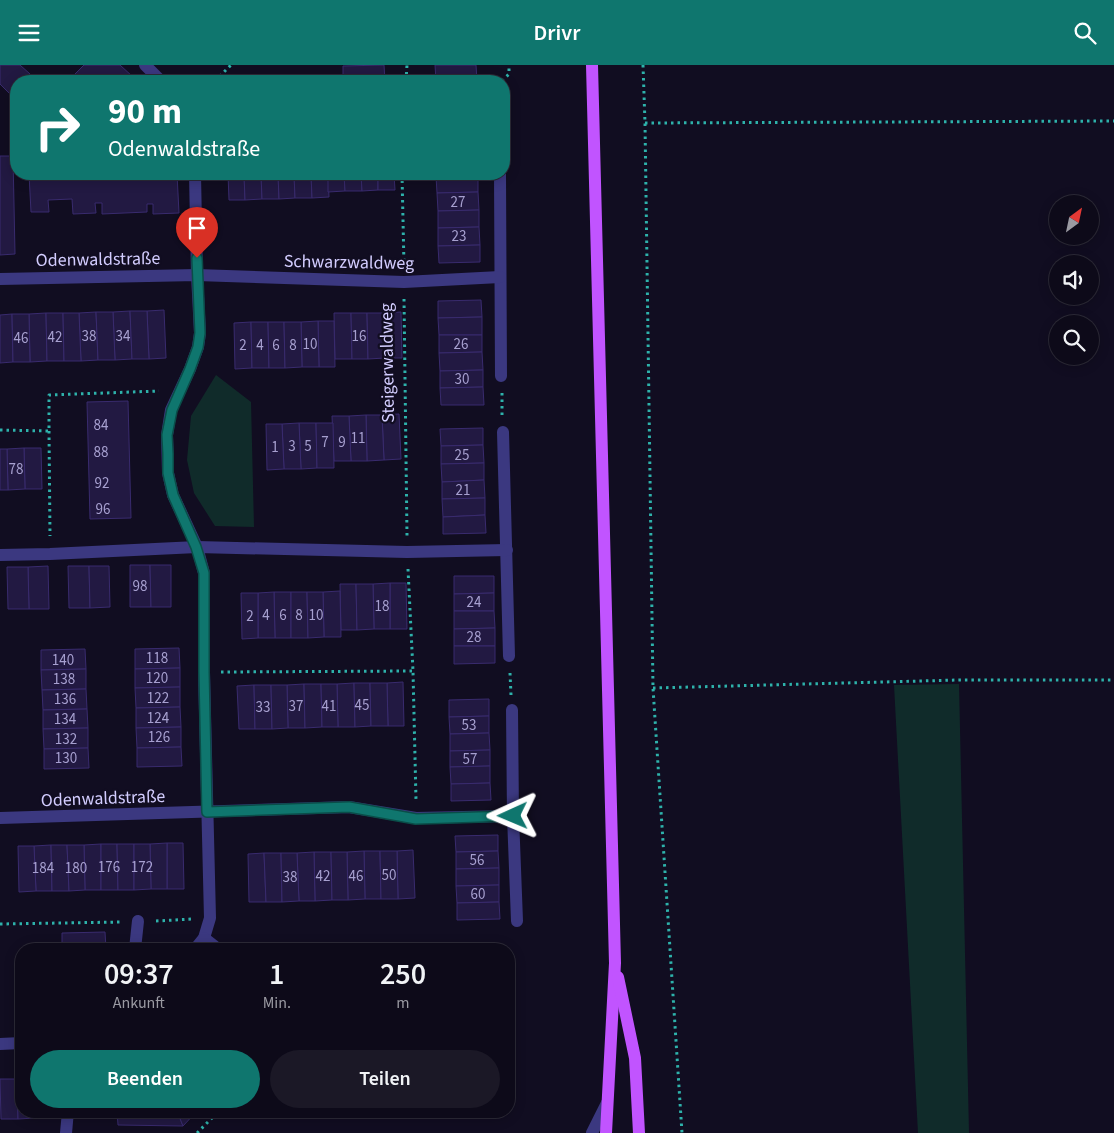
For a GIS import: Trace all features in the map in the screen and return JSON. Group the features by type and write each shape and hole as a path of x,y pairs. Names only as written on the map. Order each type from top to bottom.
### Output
{"main road":[{"path":"592,65 615,963 606,1133"},
{"path":"615,963 635,1058 639,1133"}],"street":[{"path":"145,65 155,75"},
{"path":"195,180 200,333 198,347 172,410 167,435 168,473 173,495 196,547 204,573 204,672 210,918 204,938 200,943"},
{"path":"500,180 501,376"},
{"name":"Odenwaldstraße","path":"0,279 197,275"},
{"name":"Schwarzwaldweg","path":"197,275 404,282 500,277"},
{"path":"503,432 509,656"},
{"path":"0,555 196,547 407,552 507,550"},
{"path":"512,710 513,816 517,921"},
{"path":"207,812 349,807 416,819 513,816"},
{"name":"Odenwaldstraße","path":"0,819 207,812"},
{"path":"136,943 138,921"},
{"path":"204,938 210,943"},
{"path":"0,1044 15,1043"},
{"path":"592,1133 607,1103"},
{"path":"66,1133 67,1118"}],"path":[{"path":"221,75 231,65"},
{"path":"643,65 652,688 682,1133"},
{"path":"645,123 1114,121"},
{"name":"Steigerwaldweg","path":"402,180 407,552 413,671 416,819"},
{"path":"501,376 503,432"},
{"path":"50,554 49,395 180,391"},
{"path":"0,431 49,431"},
{"path":"509,656 512,710"},
{"path":"204,672 413,671"},
{"path":"652,688 959,680 1114,680"},
{"path":"0,924 210,918"},
{"path":"197,1133 212,1118"}],"green space":[{"path":"216,375 251,402 254,527 215,526 194,493 187,460 191,416"},
{"path":"959,684 969,1133 918,1133 894,685"}],"building":[{"path":"0,65 20,65 30,74 10,75 10,94 0,84"},
{"path":"84,65 120,65 131,75 74,75"},
{"path":"384,65 385,75 343,75 343,66"},
{"path":"435,65 476,65 477,75 436,75"},
{"path":"0,156 10,156 10,180 13,180 15,254 0,255"},
{"path":"29,180 177,180 179,213 153,214 153,204 147,204 147,212 102,214 102,203 95,203 96,213 73,214 72,199 48,200 49,212 31,212"},
{"path":"228,180 244,180 245,200 229,200"},
{"path":"244,180 261,180 262,199 245,200"},
{"path":"261,180 278,180 279,199 262,199"},
{"path":"278,180 294,180 295,198 279,199"},
{"path":"294,180 311,180 312,198 295,198"},
{"path":"311,180 328,180 329,197 312,198"},
{"path":"328,180 344,180 345,191 328,192"},
{"path":"344,180 361,180 362,191 345,191"},
{"path":"361,180 378,180 378,190 362,191"},
{"path":"378,180 394,180 395,190 378,190"},
{"path":"436,180 478,180 478,192 437,193"},
{"path":"478,192 479,210 438,211 437,193"},
{"path":"479,210 479,227 438,228 438,211"},
{"path":"479,227 480,245 438,246 438,228"},
{"path":"480,245 480,262 439,263 438,246"},
{"path":"481,300 482,317 438,318 438,301"},
{"path":"164,310 166,358 149,359 147,311"},
{"path":"130,311 132,359 115,360 113,312"},
{"path":"130,311 147,311 149,359 132,359"},
{"path":"96,312 98,360 81,361 79,313"},
{"path":"96,312 113,312 115,360 98,360"},
{"path":"401,312 402,358 385,358 384,313"},
{"path":"46,313 47,361 30,362 29,314"},
{"path":"46,313 63,313 64,361 47,361"},
{"path":"63,313 79,313 81,361 64,361"},
{"path":"334,313 351,313 352,359 335,359"},
{"path":"351,313 367,313 368,359 352,359"},
{"path":"367,313 384,313 385,358 368,359"},
{"path":"12,314 13,362 0,363 0,315"},
{"path":"12,314 29,314 30,362 13,362"},
{"path":"482,317 482,335 439,335 438,318"},
{"path":"318,321 334,321 335,367 319,367"},
{"path":"318,321 319,367 302,367 301,322"},
{"path":"251,322 252,368 235,369 234,323"},
{"path":"251,322 268,322 269,368 252,368"},
{"path":"268,322 284,322 285,368 269,368"},
{"path":"284,322 301,322 302,367 285,368"},
{"path":"439,335 482,335 482,352 439,353"},
{"path":"482,352 483,370 440,371 439,353"},
{"path":"483,370 483,387 440,388 440,371"},
{"path":"483,387 484,405 441,405 440,388"},
{"path":"128,401 131,518 90,519 87,402"},
{"path":"399,414 401,459 384,460 382,415"},
{"path":"366,415 382,415 384,460 367,461"},
{"path":"366,415 367,461 351,461 349,416"},
{"path":"332,416 349,416 351,461 334,461"},
{"path":"299,423 316,423 317,468 301,469"},
{"path":"299,423 301,469 284,469 282,424"},
{"path":"316,423 333,423 334,468 317,468"},
{"path":"266,424 282,424 284,469 267,470"},
{"path":"483,428 483,445 441,446 440,429"},
{"path":"483,445 484,463 441,464 441,446"},
{"path":"24,448 41,448 42,489 25,489"},
{"path":"24,448 25,489 8,490 7,449"},
{"path":"0,449 7,449 8,490 0,490"},
{"path":"484,463 484,480 442,482 441,464"},
{"path":"484,480 485,498 442,499 442,482"},
{"path":"485,498 485,515 443,517 442,499"},
{"path":"485,515 486,533 443,534 443,517"},
{"path":"130,565 150,565 151,607 130,607"},
{"path":"150,565 171,565 171,607 151,607"},
{"path":"48,566 49,609 29,609 28,567"},
{"path":"68,566 89,566 90,608 69,608"},
{"path":"89,566 109,566 110,607 90,608"},
{"path":"7,567 28,567 29,609 8,609"},
{"path":"454,576 494,576 494,593 454,594"},
{"path":"390,583 406,583 407,629 390,629"},
{"path":"390,583 390,629 374,629 373,584"},
{"path":"340,584 356,584 357,630 341,630"},
{"path":"356,584 373,584 374,629 357,630"},
{"path":"340,591 341,637 324,637 323,592"},
{"path":"274,592 291,592 291,638 275,638"},
{"path":"274,592 275,638 258,638 258,593"},
{"path":"291,592 307,592 308,638 291,638"},
{"path":"307,592 323,592 324,637 308,638"},
{"path":"241,593 258,593 258,638 242,639"},
{"path":"494,593 494,611 454,611 454,594"},
{"path":"454,611 494,611 495,628 454,629"},
{"path":"495,628 495,646 454,646 454,629"},
{"path":"454,646 495,646 495,663 454,664"},
{"path":"179,648 180,668 135,669 135,649"},
{"path":"85,649 86,669 41,670 41,650"},
{"path":"180,668 180,687 135,688 135,669"},
{"path":"86,669 86,689 42,690 41,670"},
{"path":"403,682 404,726 388,726 387,683"},
{"path":"354,683 355,727 338,727 337,684"},
{"path":"354,683 370,683 371,726 355,727"},
{"path":"370,683 387,683 388,726 371,726"},
{"path":"304,684 305,728 288,728 287,685"},
{"path":"304,684 321,684 322,727 305,728"},
{"path":"321,684 337,684 338,727 322,727"},
{"path":"254,685 255,729 239,729 237,686"},
{"path":"254,685 271,685 272,729 255,729"},
{"path":"271,685 287,685 288,728 272,729"},
{"path":"180,687 180,707 136,708 135,688"},
{"path":"86,689 87,709 43,710 42,690"},
{"path":"489,699 489,716 449,717 449,700"},
{"path":"180,707 181,727 136,728 136,708"},
{"path":"87,709 88,728 43,729 43,710"},
{"path":"489,716 489,733 450,734 449,717"},
{"path":"181,727 181,747 137,748 136,728"},
{"path":"88,728 88,748 44,749 43,729"},
{"path":"489,733 490,750 450,751 450,734"},
{"path":"181,747 182,766 137,767 137,748"},
{"path":"88,748 89,768 44,769 44,749"},
{"path":"490,750 490,766 450,767 450,751"},
{"path":"490,766 490,783 451,784 450,767"},
{"path":"490,783 491,800 451,801 451,784"},
{"path":"498,835 498,851 456,852 455,836"},
{"path":"167,843 183,843 184,889 167,889"},
{"path":"167,843 167,889 151,889 150,844"},
{"path":"101,844 101,890 85,890 84,845"},
{"path":"101,844 117,844 118,890 101,890"},
{"path":"117,844 134,844 134,890 118,890"},
{"path":"134,844 150,844 151,889 134,890"},
{"path":"51,845 52,891 36,891 34,846"},
{"path":"51,845 67,845 69,891 52,891"},
{"path":"67,845 84,845 85,890 69,891"},
{"path":"18,846 34,846 36,891 19,892"},
{"path":"413,850 415,898 398,899 397,851"},
{"path":"364,851 380,851 381,899 365,899"},
{"path":"364,851 365,899 348,900 347,852"},
{"path":"380,851 397,851 398,899 381,899"},
{"path":"498,851 499,868 456,869 456,852"},
{"path":"314,852 331,852 332,900 315,901"},
{"path":"314,852 315,901 299,901 297,853"},
{"path":"331,852 347,852 348,900 332,900"},
{"path":"264,853 266,902 249,902 248,854"},
{"path":"264,853 281,853 282,902 266,902"},
{"path":"281,853 297,853 299,901 282,902"},
{"path":"499,868 499,885 456,886 456,869"},
{"path":"499,885 499,902 457,903 456,886"},
{"path":"499,902 500,919 457,920 457,903"},
{"path":"105,932 106,943 62,943 62,933"},
{"path":"0,1079 15,1079 15,1118 18,1119 1,1119"},
{"path":"118,1118 180,1118 183,1126 118,1125"},
{"path":"180,1118 190,1118 183,1126"}],"route":[{"path":"197,258 200,333 198,347 172,410 167,435 168,473 173,495 196,547 204,573 207,812 349,807 416,819 513,816"}]}
